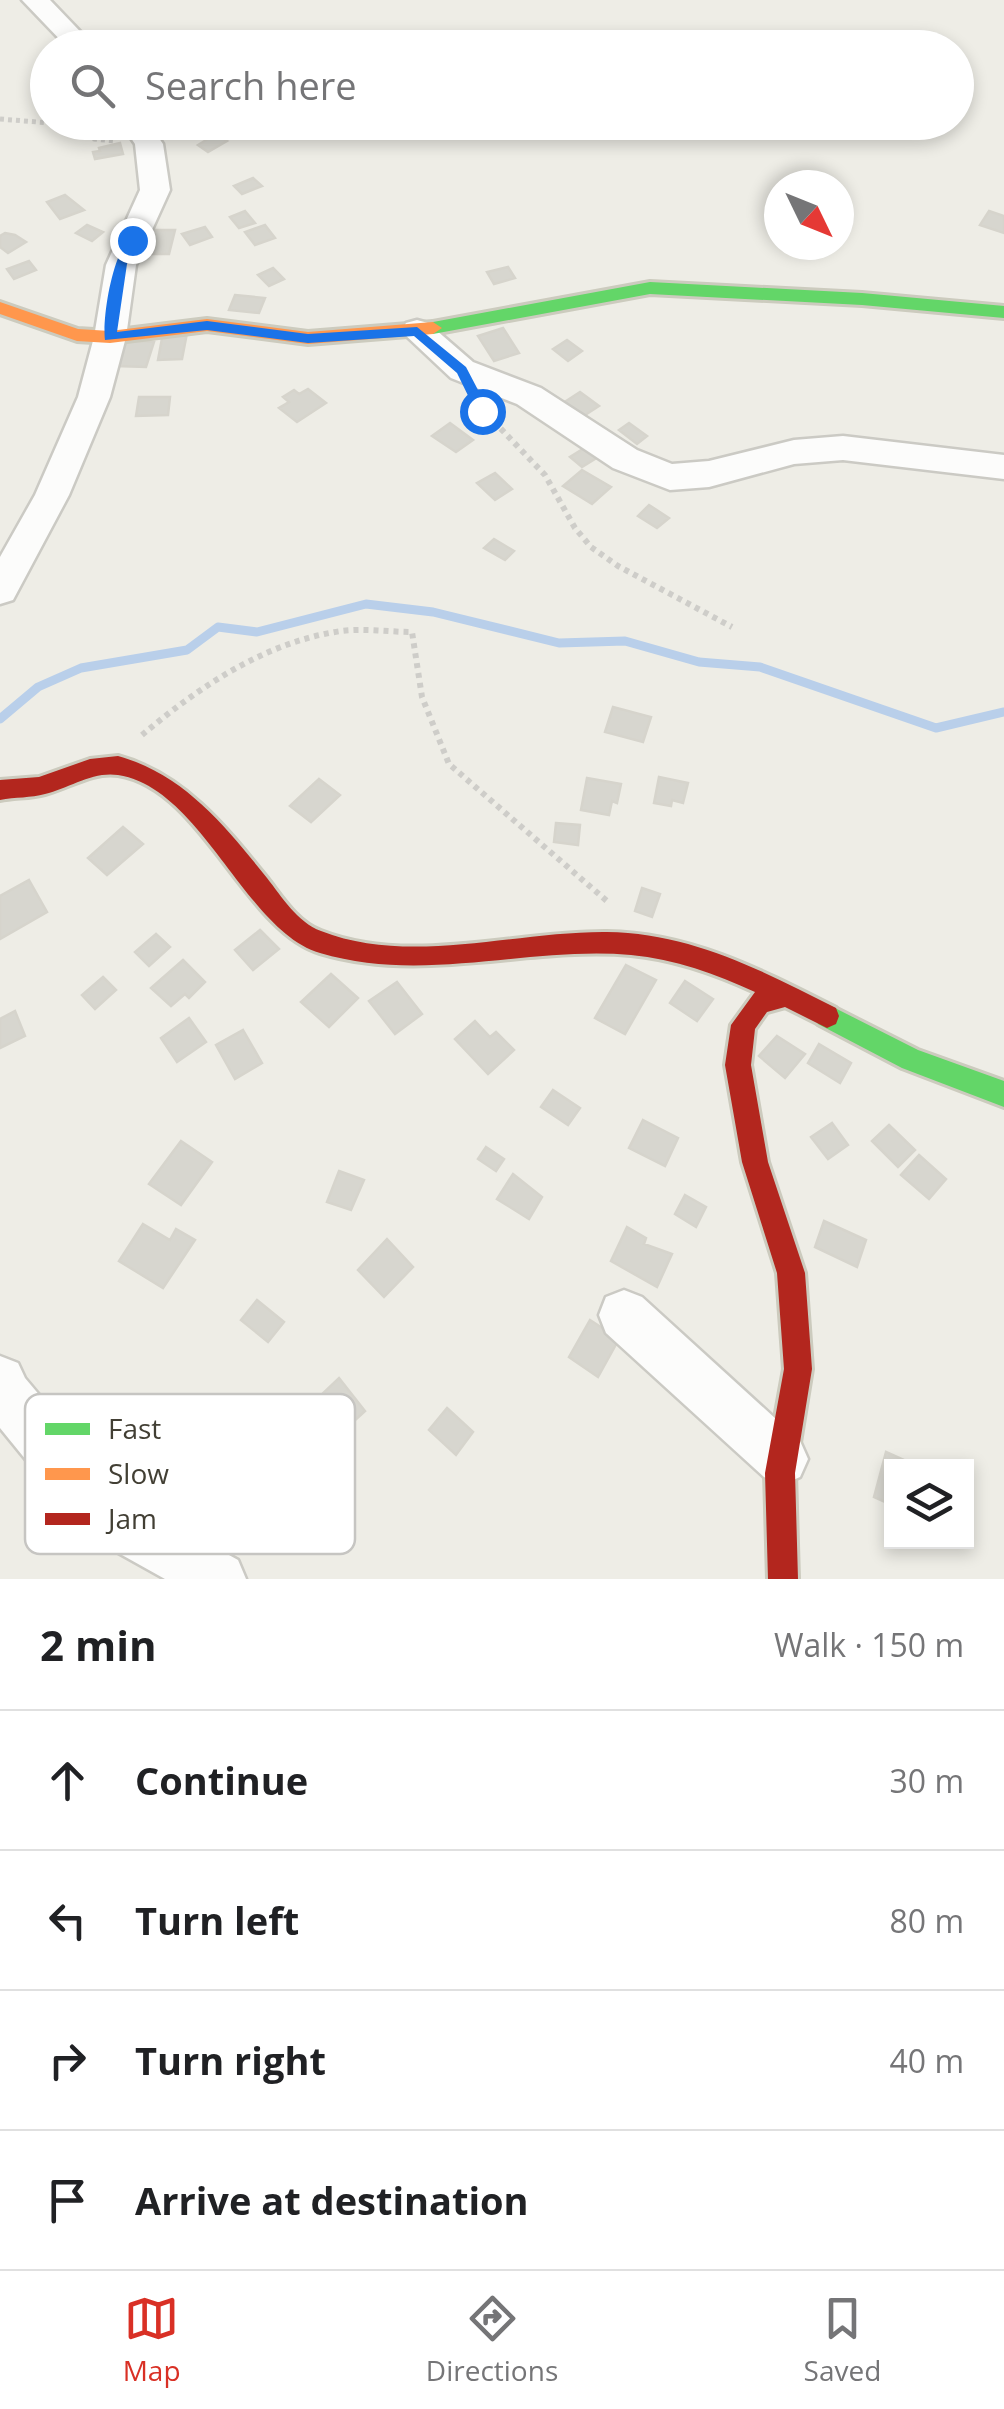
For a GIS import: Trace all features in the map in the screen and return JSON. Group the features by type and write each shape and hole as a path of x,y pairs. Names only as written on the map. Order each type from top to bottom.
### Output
{"street":[{"path":"35,0 66,30"},
{"path":"0,590 66,462 94,397 110,337 121,264 155,190 144,140"},
{"path":"0,308 56,330 110,337 207,325 308,338 417,332 650,288 862,298 1004,312"},
{"path":"417,332 462,370 529,396 625,459 670,478 709,474 794,452 843,448 1004,466"},
{"path":"0,790 39,787 90,768 119,764 150,776 240,863 287,923 311,940 348,952 386,958 600,944 652,946 740,971 911,1059 1004,1094"},
{"path":"783,1579 782,1459 798,1369 791,1274 751,1144 738,1064 743,1026 760,1002 786,996"},
{"path":"624,1315 782,1459"},
{"path":"0,1381 25,1418"},
{"path":"175,1554 219,1579"}],"path":[{"path":"0,119 30,121"},
{"path":"462,370 482,411 543,472 560,495 568,522 583,540 601,556 710,610 732,627"},
{"path":"90,768 152,730 189,696 271,650 342,631 412,632 422,697 449,764 559,858 652,946"}],"building":[{"path":"206,140 227,141 208,152 198,145"},
{"path":"120,143 123,154 95,159 93,152 100,151 99,148"},
{"path":"253,178 262,186 242,194 234,186"},
{"path":"65,195 84,210 60,219 47,202"},
{"path":"245,211 255,223 239,228 230,217"},
{"path":"989,211 1004,216 1004,233 980,225"},
{"path":"87,225 103,232 92,241 76,233"},
{"path":"265,225 275,238 255,245 245,232"},
{"path":"205,227 212,237 190,245 182,234"},
{"path":"148,230 175,230 169,254 142,254"},
{"path":"5,233 26,242 8,253 0,247 0,236"},
{"path":"29,261 36,270 14,279 7,269"},
{"path":"508,267 515,278 494,284 487,272"},
{"path":"273,268 284,279 269,286 258,275"},
{"path":"235,295 265,298 259,313 229,310"},
{"path":"503,328 519,353 494,361 478,336"},
{"path":"163,333 187,333 182,359 158,360"},
{"path":"125,340 154,342 146,367 116,366"},
{"path":"567,340 582,351 568,361 553,349"},
{"path":"308,389 326,403 297,422 279,408 289,402 283,397 294,390 299,394"},
{"path":"580,392 599,406 582,417 563,403"},
{"path":"139,397 170,397 168,415 136,416"},
{"path":"450,423 473,440 456,452 432,436"},
{"path":"629,423 647,436 637,444 619,430"},
{"path":"586,447 598,457 582,467 570,457"},
{"path":"582,470 611,487 592,504 563,486"},
{"path":"495,473 512,489 495,500 477,483"},
{"path":"649,505 669,518 657,528 638,516"},
{"path":"494,539 514,551 505,560 484,548"},
{"path":"613,707 651,717 643,742 605,732"},
{"path":"659,777 688,783 683,803 654,803"},
{"path":"587,778 621,784 617,803 612,801 609,815 581,810"},
{"path":"319,779 340,795 311,822 290,806"},
{"path":"556,823 580,825 578,845 554,842"},
{"path":"123,827 143,844 107,875 88,858"},
{"path":"29,880 47,912 0,939 0,896"},
{"path":"642,888 660,894 652,917 635,911"},
{"path":"260,930 279,949 253,970 235,950"},
{"path":"156,934 170,947 149,966 135,952"},
{"path":"183,960 205,982 189,998 185,994 171,1006 151,988"},
{"path":"626,965 656,980 625,1034 595,1018"},
{"path":"331,974 358,998 329,1027 301,1002"},
{"path":"103,977 116,990 95,1009 82,995"},
{"path":"685,981 713,999 697,1021 670,1003"},
{"path":"397,982 422,1014 395,1034 369,1001"},
{"path":"15,1011 25,1036 0,1048 0,1019"},
{"path":"189,1018 206,1042 177,1062 161,1038"},
{"path":"475,1021 490,1037 496,1032 514,1050 488,1074 455,1039"},
{"path":"243,1030 262,1063 235,1079 216,1045"},
{"path":"777,1036 805,1054 785,1078 759,1056"},
{"path":"819,1044 851,1063 840,1083 808,1063"},
{"path":"553,1090 580,1108 568,1125 541,1107"},
{"path":"643,1120 678,1138 665,1166 629,1148"},
{"path":"832,1123 848,1145 828,1159 811,1137"},
{"path":"889,1125 915,1150 898,1167 872,1141"},
{"path":"181,1141 212,1162 181,1205 149,1184"},
{"path":"486,1147 504,1159 496,1171 478,1159"},
{"path":"919,1155 946,1179 929,1199 901,1175"},
{"path":"339,1171 364,1180 351,1210 327,1202"},
{"path":"513,1174 542,1197 529,1219 497,1199"},
{"path":"685,1195 706,1207 696,1227 675,1214"},
{"path":"824,1221 866,1240 857,1267 815,1247"},
{"path":"143,1224 170,1240 176,1229 195,1240 163,1288 119,1261"},
{"path":"627,1227 646,1238 644,1244 672,1254 657,1287 611,1261"},
{"path":"387,1239 413,1267 384,1297 358,1270"},
{"path":"257,1300 284,1322 268,1342 241,1320"},
{"path":"590,1320 619,1339 598,1377 569,1357"},
{"path":"339,1378 352,1394 322,1394"},
{"path":"355,1398 365,1411 355,1420"},
{"path":"447,1408 473,1432 456,1455 429,1430"},
{"path":"884,1460 884,1501 874,1497"}],"waterway":[{"path":"0,719 38,687 81,668 187,650 218,627 257,632 366,604 433,612 559,643 625,641 699,662 760,667 936,728 1004,712"}],"traffic: fast":[{"path":"433,328 650,288 862,299 1004,312"},
{"path":"827,1016 911,1059 1004,1094"}],"traffic: slow":[{"path":"0,308 77,335 110,337 207,325 308,338 433,328"}],"traffic: jam":[{"path":"0,790 45,785 99,766 118,765 138,771 177,796 231,852 285,919 319,942 354,951 426,956 570,944 630,944 699,958 786,995"},
{"path":"783,1579 780,1473 798,1369 791,1273 755,1162 738,1065 743,1025 759,1002 786,995 827,1016"}],"route":[{"path":"132,240 121,264 110,337 207,325 308,338 417,332 462,370 482,411"}]}
